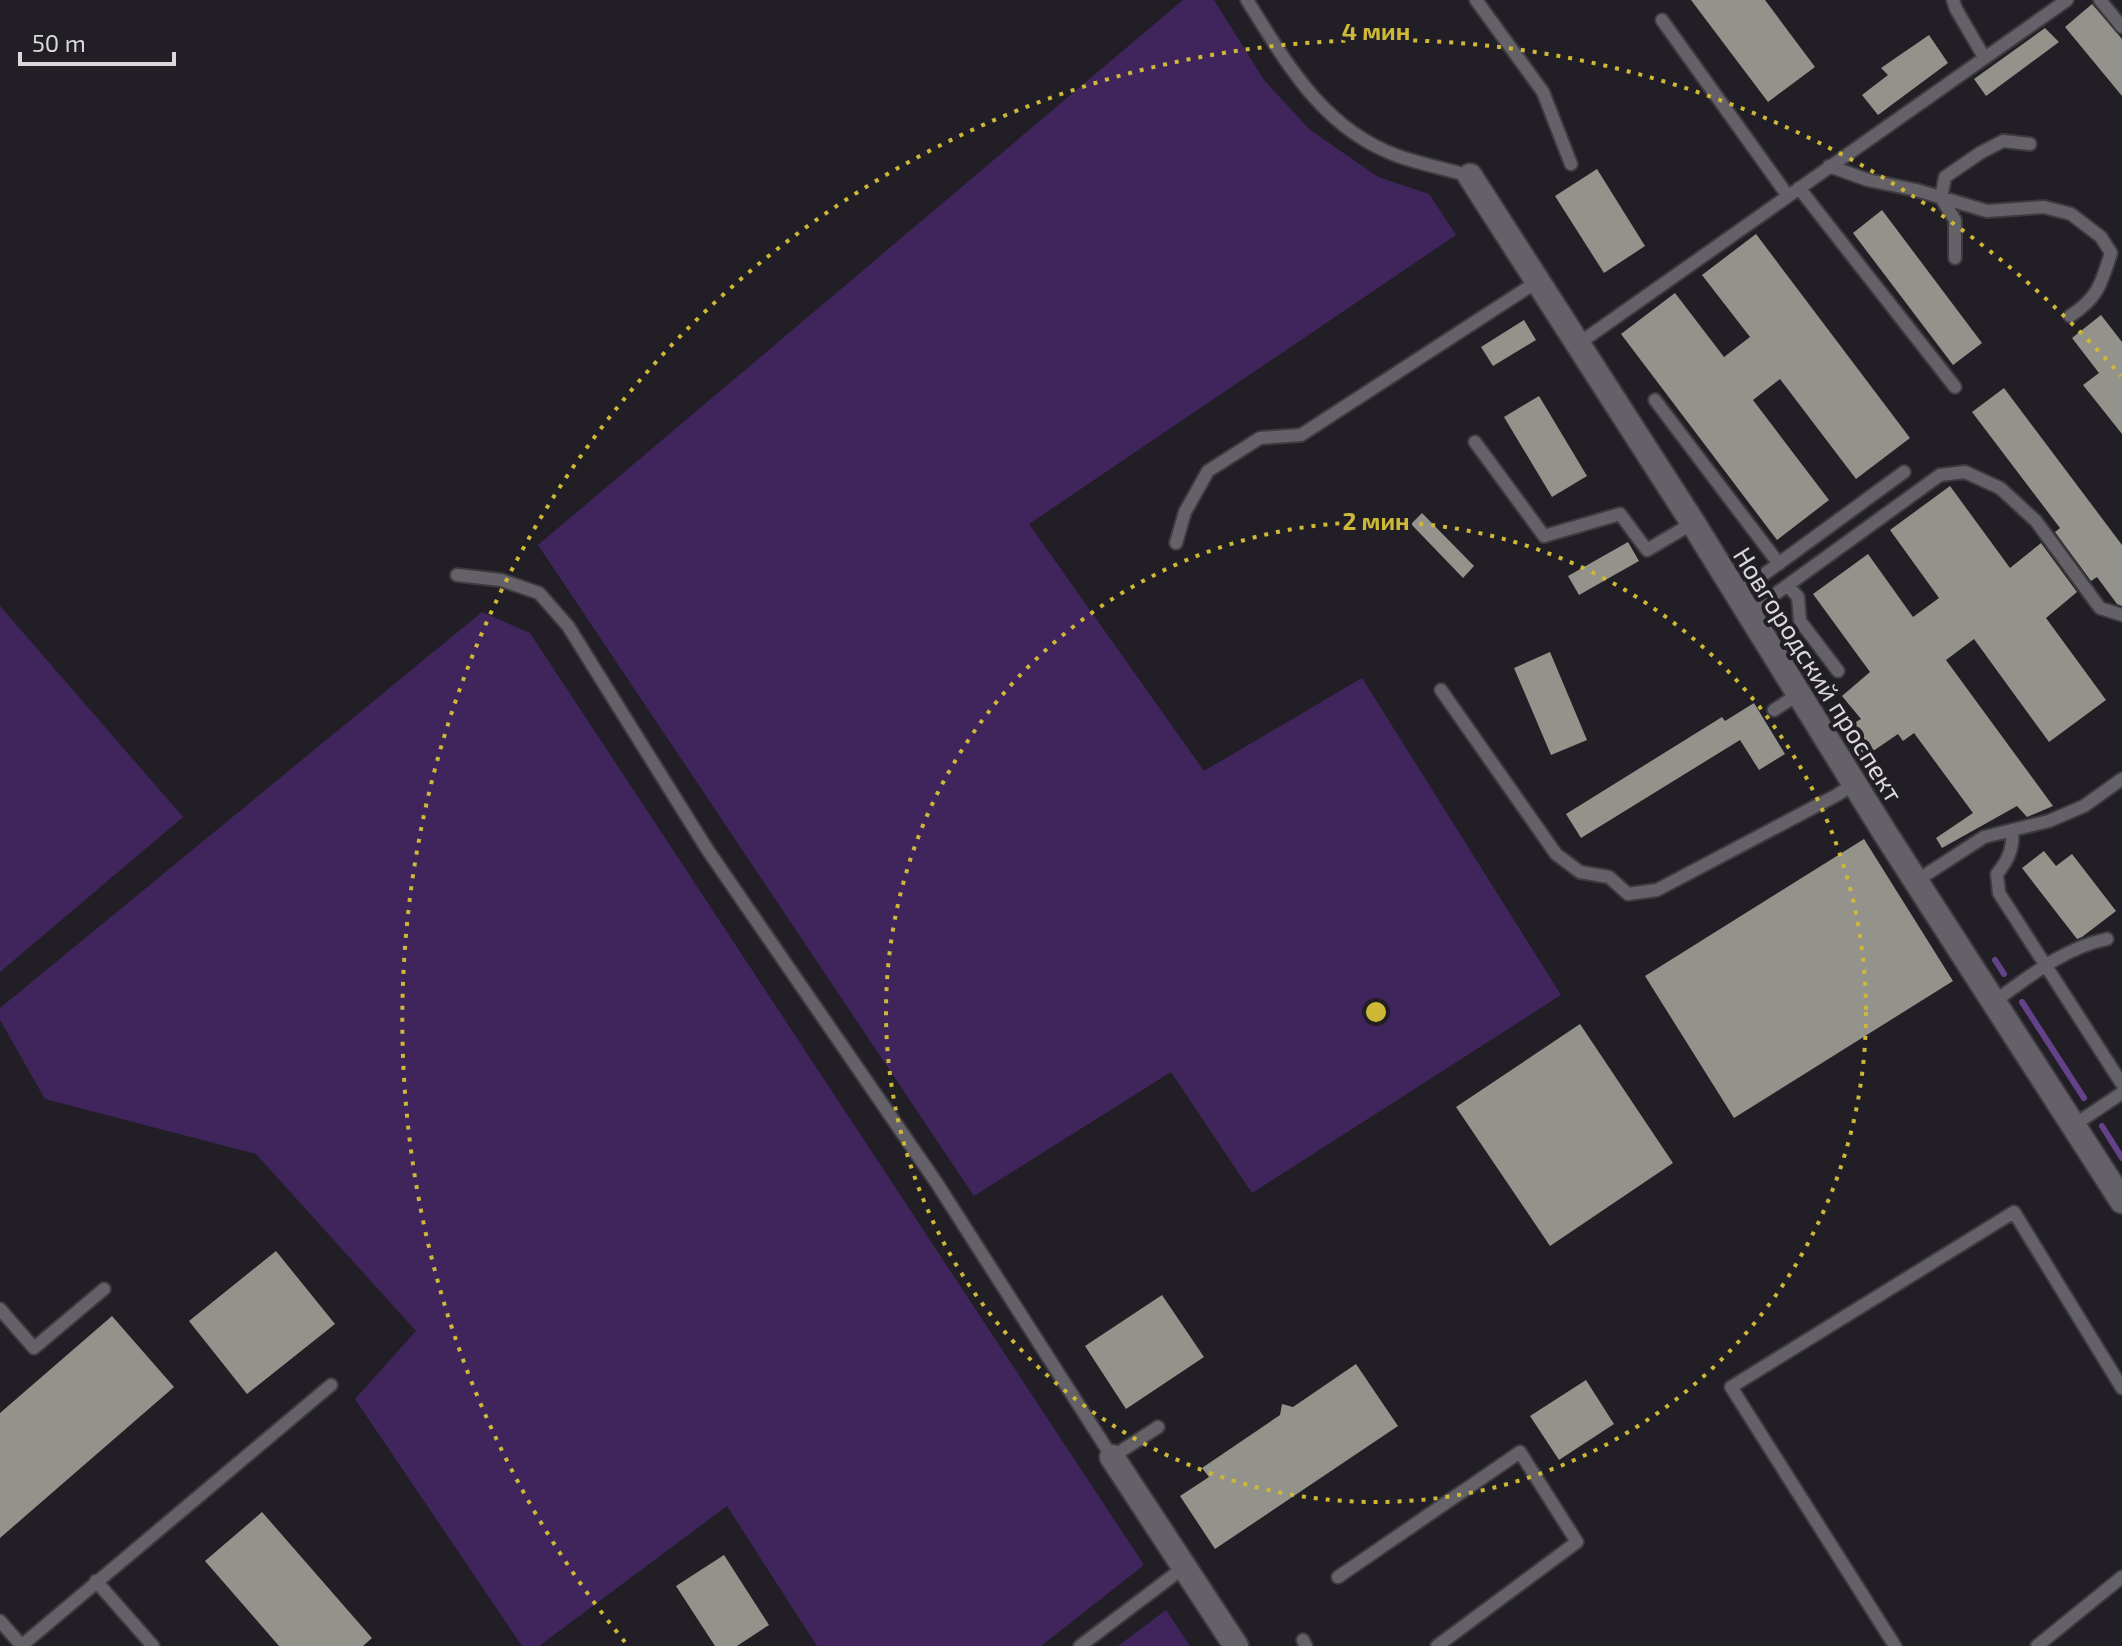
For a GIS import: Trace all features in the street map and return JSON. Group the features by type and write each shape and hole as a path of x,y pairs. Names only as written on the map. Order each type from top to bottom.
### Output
{"street":[{"name":"Новгородский проспект","path":"1470,176 2122,1201"},
{"path":"1112,1457 1236,1646"}],"lane":[{"path":"1247,0 1313,100 1340,124 1368,143 1398,156 1470,176"},
{"path":"1476,0 1543,92 1571,164"},
{"path":"1953,0 1984,57"},
{"path":"1578,344 2067,0"},
{"path":"2100,0 2122,27"},
{"path":"1662,20 1793,192 1955,387"},
{"path":"1955,258 1955,220 1941,198 1945,177 2003,141 2030,144"},
{"path":"1829,166 1868,180 1987,211 2044,207 2071,214 2101,237 2111,253 2090,304 2070,316"},
{"path":"1176,543 1185,512 1208,471 1260,438 1301,435 1538,281"},
{"path":"1655,400 1779,564"},
{"path":"1475,442 1544,536 1620,514 1647,550 1693,523"},
{"path":"1743,603 1779,564 1904,472"},
{"path":"1743,603 1788,586 1940,475 1965,472 2000,488 2036,521 2100,608 2122,615"},
{"path":"457,575 501,580 539,593 568,626 707,849 936,1182 1112,1457 1158,1427"},
{"path":"1788,586 1798,597 1800,621 1838,671"},
{"path":"1441,690 1556,854 1580,872 1609,877 1628,894 1657,890 1855,783"},
{"path":"1774,710 1800,693"},
{"path":"1916,881 1984,837 2049,821 2084,806 2122,779"},
{"path":"2012,830 2009,859 1997,874 1999,893 2122,1084"},
{"path":"1995,1001 2046,966 2087,943 2107,939"},
{"path":"2074,1125 2122,1093"},
{"path":"1895,1646 1731,1387 2014,1212 2122,1388"},
{"path":"0,1309 34,1348 104,1289"},
{"path":"0,1621 22,1646 331,1385"},
{"path":"1338,1577 1520,1452 1577,1542 1437,1646"},
{"path":"1080,1646 1183,1568"},
{"path":"2037,1646 2122,1577"},
{"path":"96,1581 153,1646"}],"shaded area":[{"path":"1183,0 1214,0 1264,80 1309,129 1378,177 1429,194 1456,235 1029,524 1204,771 1362,678 1561,995 1252,1193 1171,1072 974,1196 538,545"},
{"path":"0,606 183,817 0,972"},
{"path":"482,612 530,633 1144,1565 1041,1646 817,1646 727,1506 539,1646 522,1646 355,1399 416,1331 256,1154 45,1099 0,1020 0,1008"},
{"path":"1166,1610 1190,1646 1118,1646"}],"building":[{"path":"1691,0 1765,0 1815,67 1768,102"},
{"path":"2092,4 2122,39 2122,96 2065,27"},
{"path":"2045,28 2059,42 1986,96 1974,79"},
{"path":"1929,35 1948,63 1878,115 1862,95 1888,75 1881,68"},
{"path":"1597,169 1645,246 1604,273 1555,196"},
{"path":"1882,210 1982,343 1953,365 1853,233"},
{"path":"1756,234 1910,438 1856,479 1780,379 1753,400 1829,500 1777,540 1621,334 1675,293 1724,357 1750,337 1702,275"},
{"path":"2101,315 2122,342 2122,434 2083,385 2099,373 2072,338"},
{"path":"1524,320 1536,340 1493,366 1481,347"},
{"path":"2004,388 2122,545 2122,606 2117,604 2097,577 2091,581 2055,532 2060,528 1972,412"},
{"path":"1539,396 1587,476 1552,497 1504,417"},
{"path":"1950,486 2010,568 2041,543 2077,592 2046,618 2106,700 2049,742 1974,639 1946,660 2053,806 2027,817 2017,806 1942,848 1936,838 1973,813 1914,733 1903,741 1898,734 1863,758 1844,729 1861,719 1842,696 1870,672 1813,594 1868,554 1913,617 1939,598 1890,530"},
{"path":"1422,513 1474,566 1463,578 1411,524"},
{"path":"1628,542 1639,561 1579,595 1568,576"},
{"path":"1550,652 1587,740 1551,755 1514,668"},
{"path":"1754,703 1785,754 1759,770 1740,740 1581,838 1566,814 1722,717 1725,721"},
{"path":"1864,839 1953,981 1734,1118 1645,976"},
{"path":"2044,851 2056,866 2072,854 2116,911 2082,937 2077,939 2022,868"},
{"path":"1580,1024 1673,1163 1550,1246 1456,1107"},
{"path":"276,1251 335,1324 247,1394 189,1321"},
{"path":"1162,1295 1204,1357 1126,1409 1085,1346"},
{"path":"112,1316 174,1387 0,1538 0,1413"},
{"path":"1356,1364 1398,1426 1215,1549 1180,1496 1209,1477 1202,1468 1280,1415 1282,1404 1293,1407"},
{"path":"1586,1380 1614,1424 1559,1460 1530,1416"},
{"path":"262,1512 372,1638 363,1646 279,1646 205,1561"},
{"path":"724,1555 769,1625 737,1646 715,1646 676,1586"}],"waterway":[{"path":"1995,960 2004,974"},
{"path":"2022,1002 2084,1098"},
{"path":"2102,1126 2122,1158"}]}
